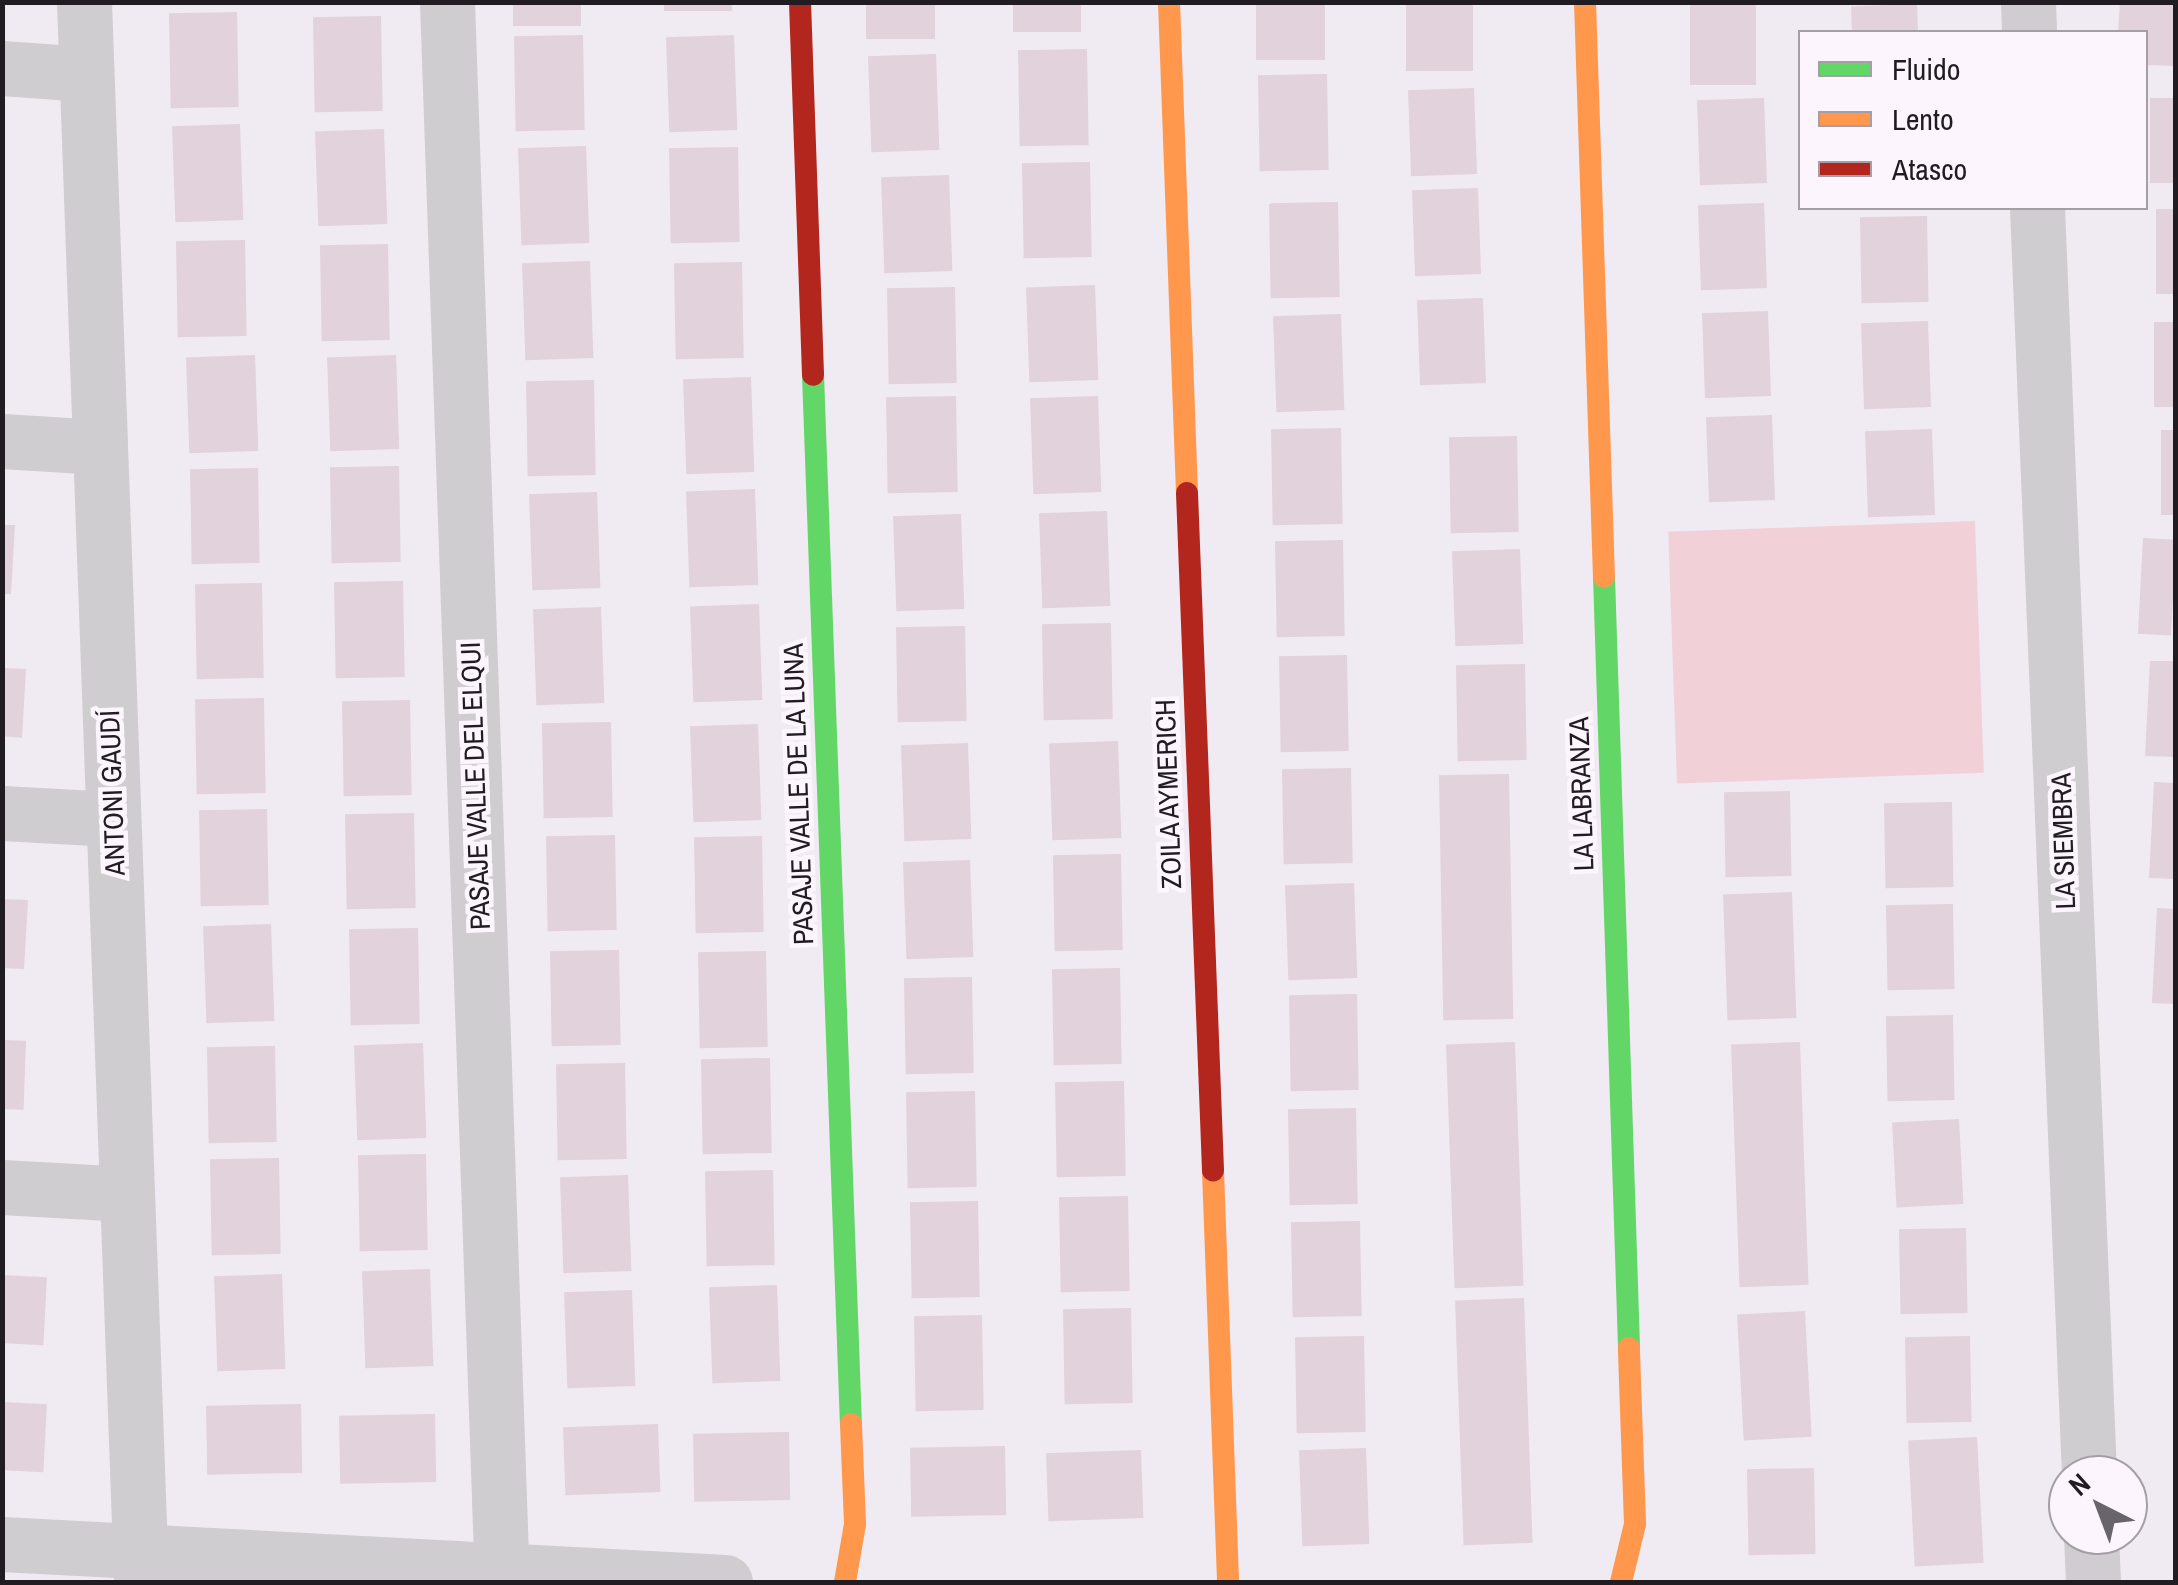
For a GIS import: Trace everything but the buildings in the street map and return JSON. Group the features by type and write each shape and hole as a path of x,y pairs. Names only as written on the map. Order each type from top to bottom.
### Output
{"street":[{"name":"ANTONI GAUDÍ","path":"84,2 141,1566"},
{"name":"PASAJE VALLE DEL ELQUI","path":"447,2 502,1576"},
{"name":"PASAJE VALLE DE LA LUNA","path":"800,2 854,1504 845,1582"},
{"name":"ZOILA AYMERICH","path":"1168,2 1228,1582"},
{"name":"LA LABRANZA","path":"1585,2 1635,1524 1621,1582"},
{"path":"2028,2 2029,30"},
{"path":"2,68 86,74"},
{"name":"LA SIEMBRA","path":"2036,210 2087,1455"},
{"path":"2,441 100,446"},
{"path":"2,813 113,819"},
{"path":"2,1187 128,1194"},
{"path":"2,1544 141,1566 725,1582"},
{"path":"2092,1555 2093,1582"}],"shaded area":[{"path":"1975,521 1984,773 1677,784 1668,532"}],"traffic: fast":[{"path":"813,375 851,1424"},
{"path":"1604,577 1629,1348"}],"traffic: slow":[{"path":"1169,2 1187,493"},
{"path":"1585,2 1604,577"},
{"path":"1213,1171 1228,1582"},
{"path":"1621,1582 1635,1524 1629,1348"},
{"path":"845,1582 855,1524 851,1424"}],"traffic: jam":[{"path":"800,2 813,375"},
{"path":"1187,493 1213,1171"}]}
